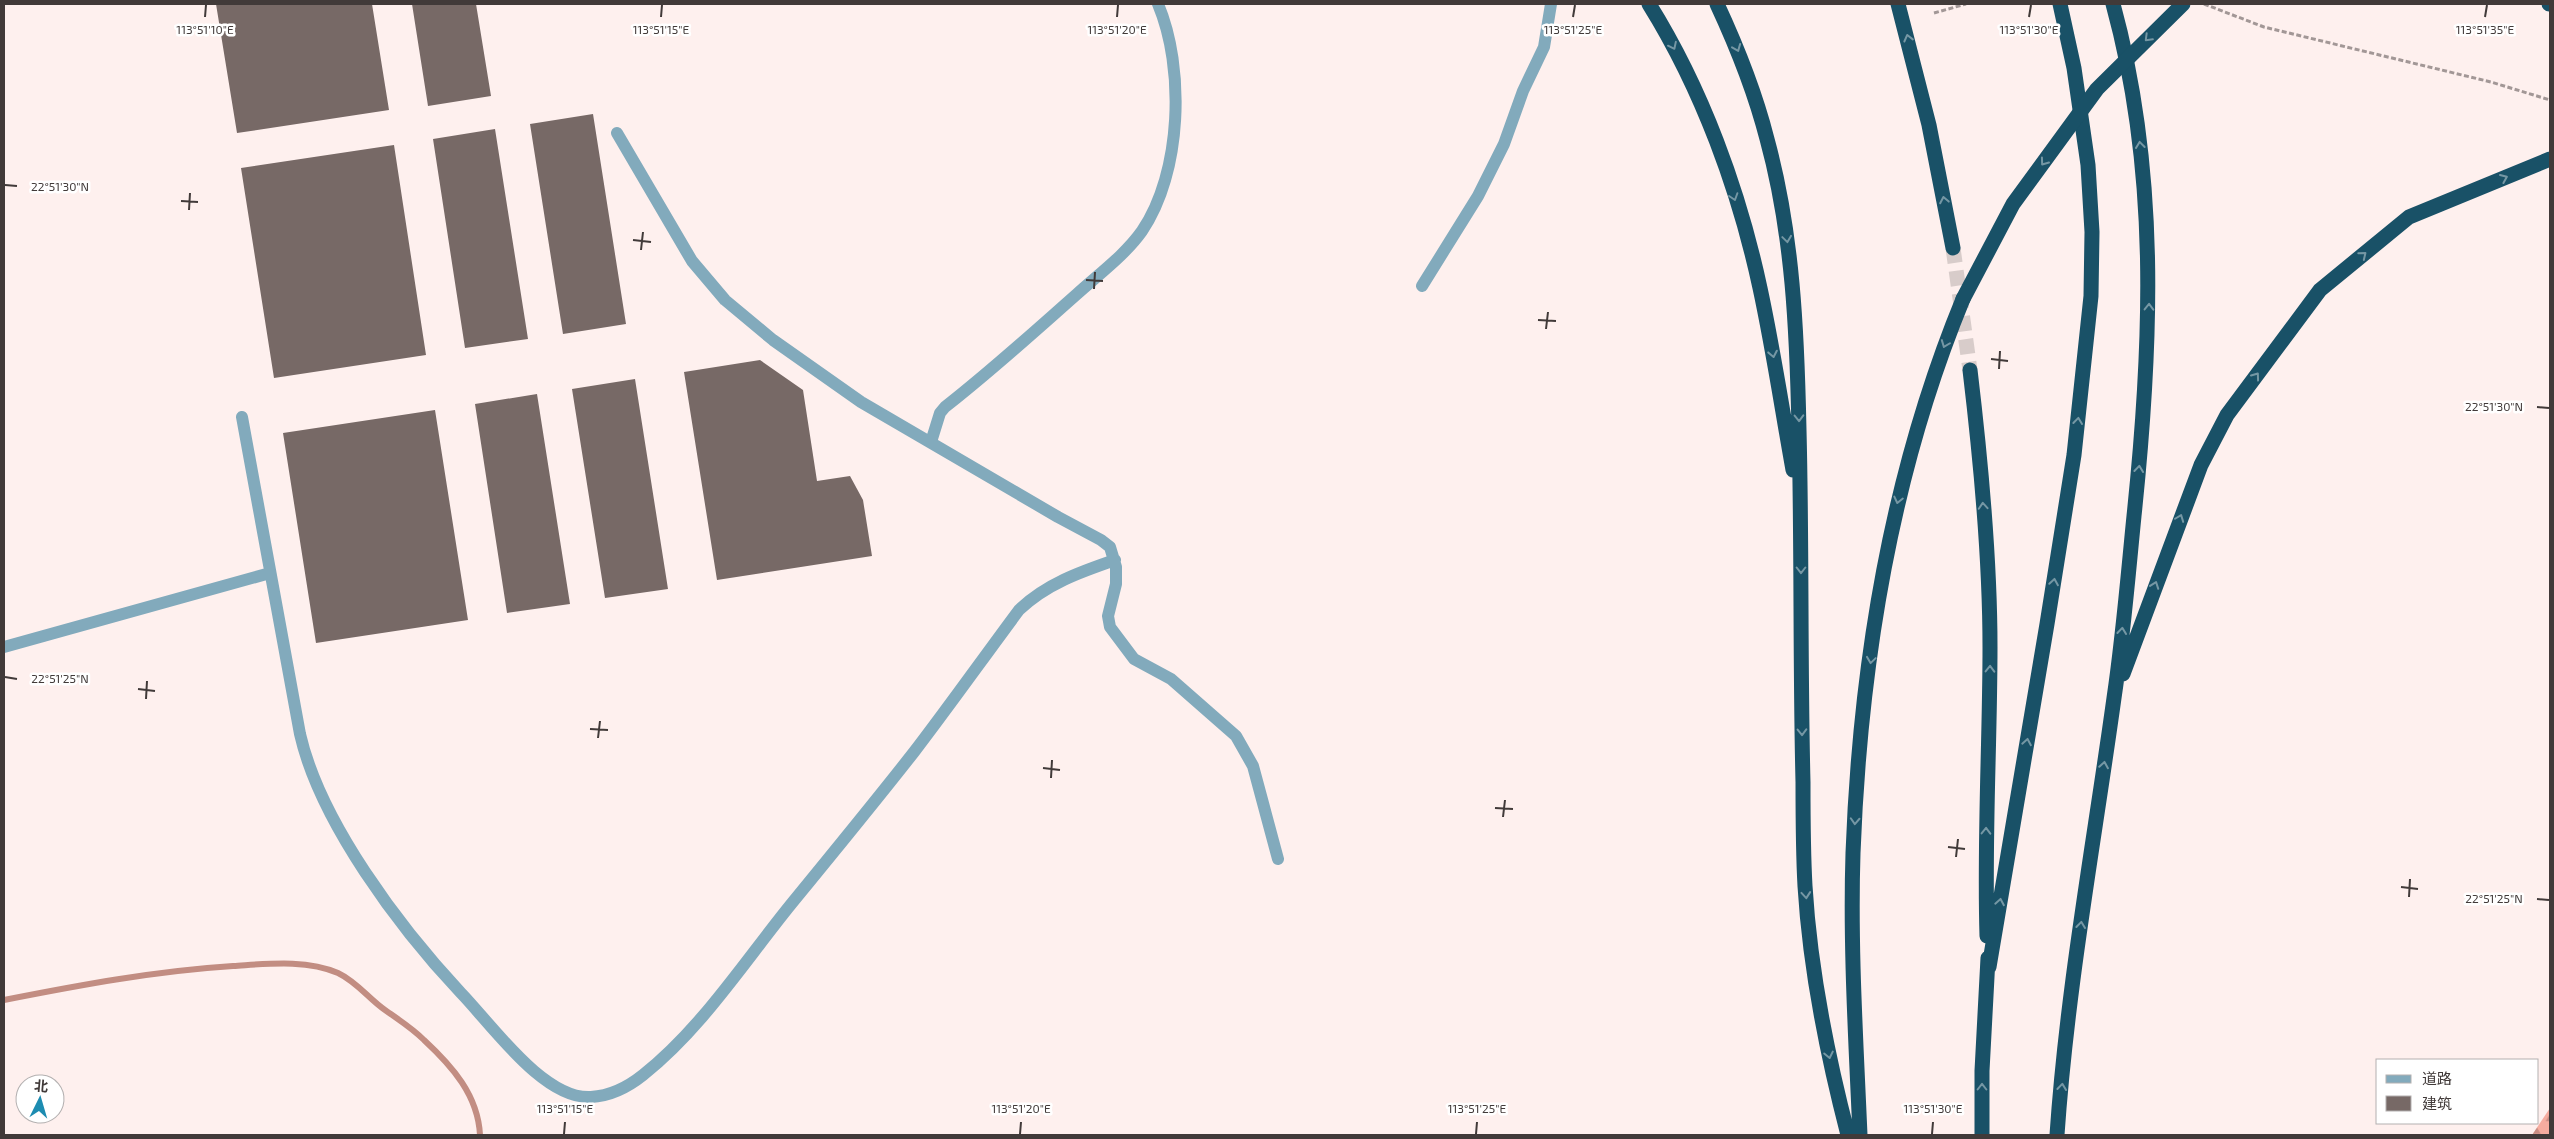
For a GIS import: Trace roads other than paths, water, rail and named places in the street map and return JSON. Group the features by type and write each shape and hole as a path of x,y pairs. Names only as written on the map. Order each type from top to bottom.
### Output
{"highway":[{"path":"1649,4 1664,27 1695,91 1720,153 1740,214 1760,287 1801,521"},
{"path":"1717,4 1738,49 1767,138 1783,209 1792,274 1798,347 1801,521 1800,667 1805,885 1811,954 1820,1008 1848,1135"},
{"path":"1898,4 1916,72 1953,248"},
{"path":"1860,1135 1852,932 1856,793 1865,702 1892,527 1925,399 1963,299 2013,204 2097,89 2183,4"},
{"path":"1982,1135 1982,1071 1989,967 2068,492 2086,352 2090,305 2092,232 2088,165 2074,68 2060,6"},
{"path":"2057,1135 2087,878 2115,696 2148,366 2147,212 2132,88 2114,9"},
{"path":"2115,696 2162,564 2201,465 2227,415 2320,290 2409,217 2548,160"},
{"path":"1970,370 1979,449 1990,646 1985,880 1989,967"}],"street":[{"path":"931,442 940,413 944,407 1114,261 1141,232 1153,212 1163,189 1170,158 1174,117 1172,52 1158,4"},
{"path":"1422,286 1478,196 1504,144 1524,91 1544,47 1551,4"},
{"path":"617,133 692,261 725,300 774,340 861,402 1101,540 1110,547 1115,560 1116,584 1108,616 1110,627 1134,659 1146,667 1163,674 1188,692 1241,744 1253,766 1278,860"},
{"path":"242,417 304,753 328,811 384,898 448,978 542,1079 563,1091 589,1098 614,1094 641,1077 682,1039 859,822 1019,610 1030,599 1077,573 1115,560"},
{"path":"4,647 270,573"}],"waterway":[{"path":"4,1000 118,979 204,968 259,964 299,964 326,969 338,973 351,981 379,1006 415,1032 444,1060 469,1094 478,1120 480,1135"}],"tunnel":[{"path":"1953,248 1970,370"}]}
